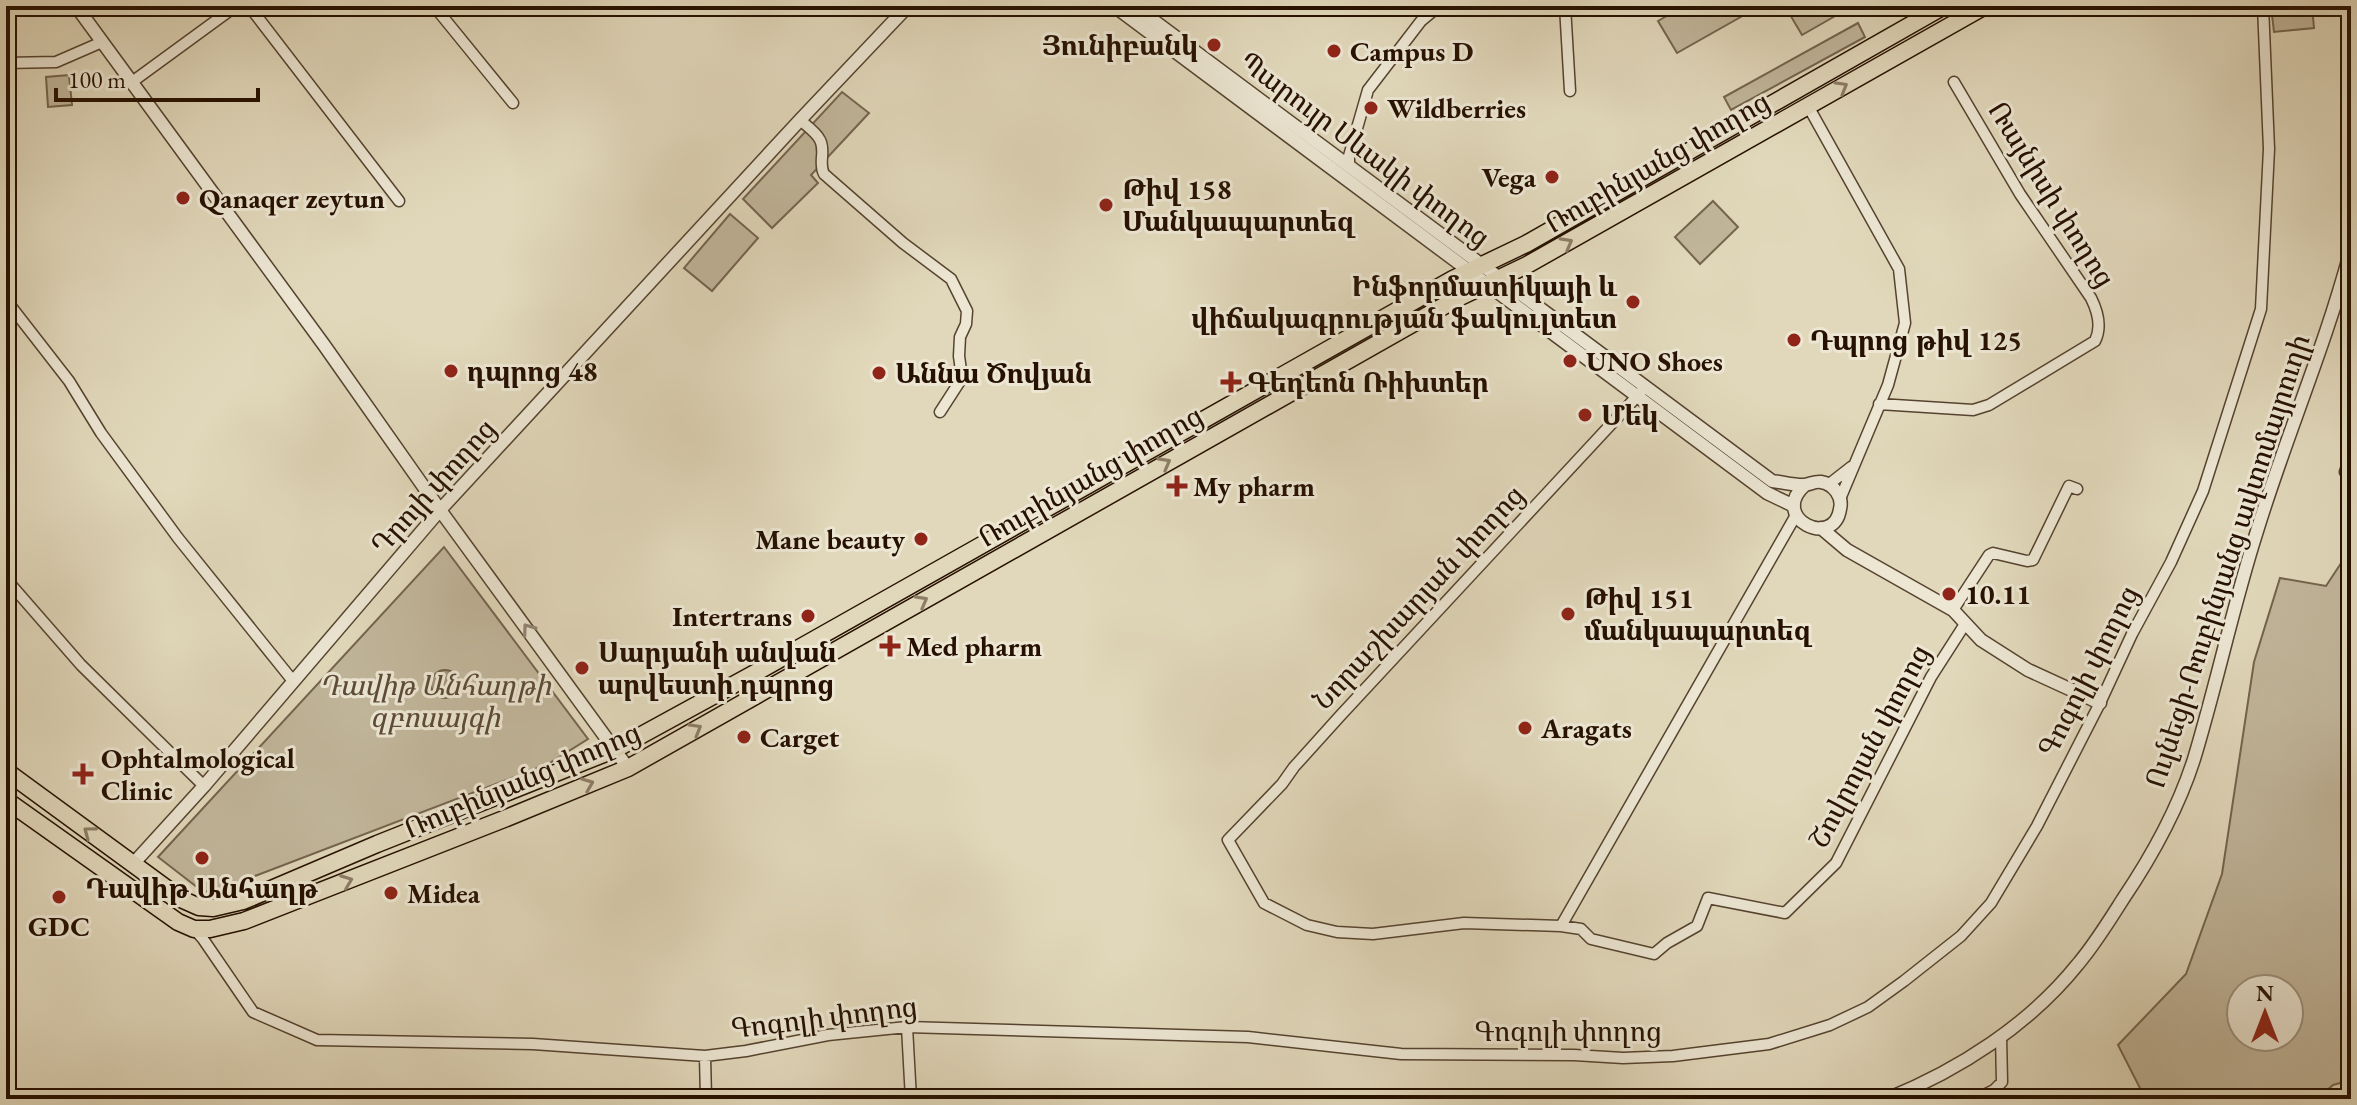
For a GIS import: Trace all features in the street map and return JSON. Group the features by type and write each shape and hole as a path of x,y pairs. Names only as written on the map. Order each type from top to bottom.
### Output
{"main road":[{"name":"Ռուբինյանց փողոց","path":"133,864 181,899 199,907 213,908 243,901 616,749 1475,268 1526,244 1944,6"},
{"name":"Ռուբինյանց փողոց","path":"194,929 210,929 244,921 628,768 1433,312 1527,265 1985,6"},
{"path":"6,771 133,864"},
{"path":"6,800 156,907 194,929"}],"street":[{"path":"76,6 628,768"},
{"path":"132,82 236,6"},
{"path":"249,6 399,201"},
{"path":"434,6 513,103"},
{"name":"Դրոյի փողոց","path":"133,864 204,786 440,510 908,6"},
{"name":"Պարույր Սևակի փողոց","path":"1114,6 1475,268"},
{"name":"Պարույր Սևակի փողոց","path":"1134,6 1349,167 1767,493 1821,528 1847,550 1953,610 1981,640 2028,670 2100,703"},
{"path":"1349,167 1349,156 1368,90 1421,21 1439,6"},
{"path":"1565,6 1570,91"},
{"name":"Գոգոլի փողոց","path":"194,929 253,1012 317,1040 533,1044 705,1056 828,1035 907,1027 1248,1037 1401,1054 1623,1058 1673,1056 1769,1044 1830,1025 1868,1007 1961,936 1991,903 2030,838 2100,703 2203,491 2261,309 2269,149 2263,6"},
{"path":"6,63 56,62 102,42"},
{"name":"Ռայնիսի փողոց","path":"1879,404 1973,410 1989,405 2095,341 2100,331 2096,307 2091,298 2020,194 1954,82"},
{"path":"1808,106 1899,269 1905,323 1888,385 1840,499"},
{"path":"800,120 820,139 820,167 824,174 903,243 951,279 967,311 966,324 960,337 962,378 940,412"},
{"name":"Ուլնեցի-Ռուբինյանց ավտոմայրուղի","path":"1887,1099 1917,1087 2001,1036 2048,997 2078,965 2142,871 2173,811 2193,761 2271,482 2351,249"},
{"path":"6,300 69,381 101,433 178,538 293,681"},
{"name":"Պարույր Սևակի փողոց","path":"1641,392 1772,481 1805,485 1821,482 1828,485"},
{"name":"Նորաշխարյան փողոց","path":"1228,840 1641,392"},
{"path":"2348,471 2351,454"},
{"path":"1821,528 1835,521 1840,511 1838,493 1828,485 1853,466"},
{"path":"1561,926 1798,515 1799,491 1805,485"},
{"path":"1953,610 1989,555 1993,553 2033,560 2069,486 2077,489"},
{"path":"1835,521 1840,544"},
{"path":"6,579 81,665 204,786"},
{"name":"Շովրոյան փողոց","path":"1228,840 1264,903 1307,925 1337,932 1373,934 1464,923 1561,926 1581,929 1591,939 1654,954 1697,926 1708,898 1785,913 1836,863 1931,677 1965,624"},
{"path":"907,1027 911,1099"},
{"path":"1976,1099 2002,1082 2001,1036"},
{"path":"705,1056 706,1099"}],"green space":[{"path":"1684,6 1760,6 1677,53 1658,21"},
{"path":"1841,6 1844,11 1802,35 1786,8"},
{"path":"2271,6 2312,6 2314,28 2274,32"},
{"path":"1858,23 1865,37 1731,110 1724,97"},
{"path":"69,75 72,105 48,107 46,77"},
{"path":"842,92 869,113 811,175 818,183 772,228 743,199"},
{"path":"1713,201 1738,227 1700,264 1675,237"},
{"path":"730,214 758,238 712,291 684,268"},
{"name":"Դավիթ Անհաղթի զբոսայգի","path":"444,547 588,739 548,764 213,892 202,891 158,857"},
{"path":"2351,548 2351,1080 2333,1085 2317,1099 2125,1099 2141,1090 2118,1045 2186,974 2222,874 2254,662 2280,578 2326,586"}],"shaded area":[{"path":"445,670 455,674 459,684 455,694 445,698 435,694 431,684 435,674"}],"place":[{"name":"Յունիբանկ","path":"1214,45"},
{"name":"Campus D","path":"1334,51"},
{"name":"Wildberries","path":"1371,108"},
{"name":"Vega","path":"1552,177"},
{"name":"Qanaqer zeytun","path":"183,198"},
{"name":"Թիվ 158 Մանկապարտեզ","path":"1106,205"},
{"name":"Ինֆորմատիկայի և վիճակագրության ֆակուլտետ","path":"1633,302"},
{"name":"Դպրոց թիվ 125","path":"1794,340"},
{"name":"UNO Shoes","path":"1570,361"},
{"name":"դպրոց 48","path":"451,371"},
{"name":"Աննա Ծովյան","path":"879,373"},
{"name":"Գեդեոն Ռիխտեր","path":"1231,382"},
{"name":"Մեկ","path":"1585,415"},
{"name":"My pharm","path":"1177,486"},
{"name":"Mane beauty","path":"921,539"},
{"name":"10.11","path":"1949,594"},
{"name":"Թիվ 151 մանկապարտեզ","path":"1568,614"},
{"name":"Intertrans","path":"808,616"},
{"name":"Med pharm","path":"890,646"},
{"name":"Սարյանի անվան արվեստի դպրոց","path":"582,668"},
{"name":"Aragats","path":"1525,728"},
{"name":"Carget","path":"744,737"},
{"name":"Ophtalmological Clinic","path":"83,774"},
{"name":"Դավիթ Անհաղթ","path":"202,858"},
{"name":"Midea","path":"391,893"},
{"name":"GDC","path":"59,897"}]}
